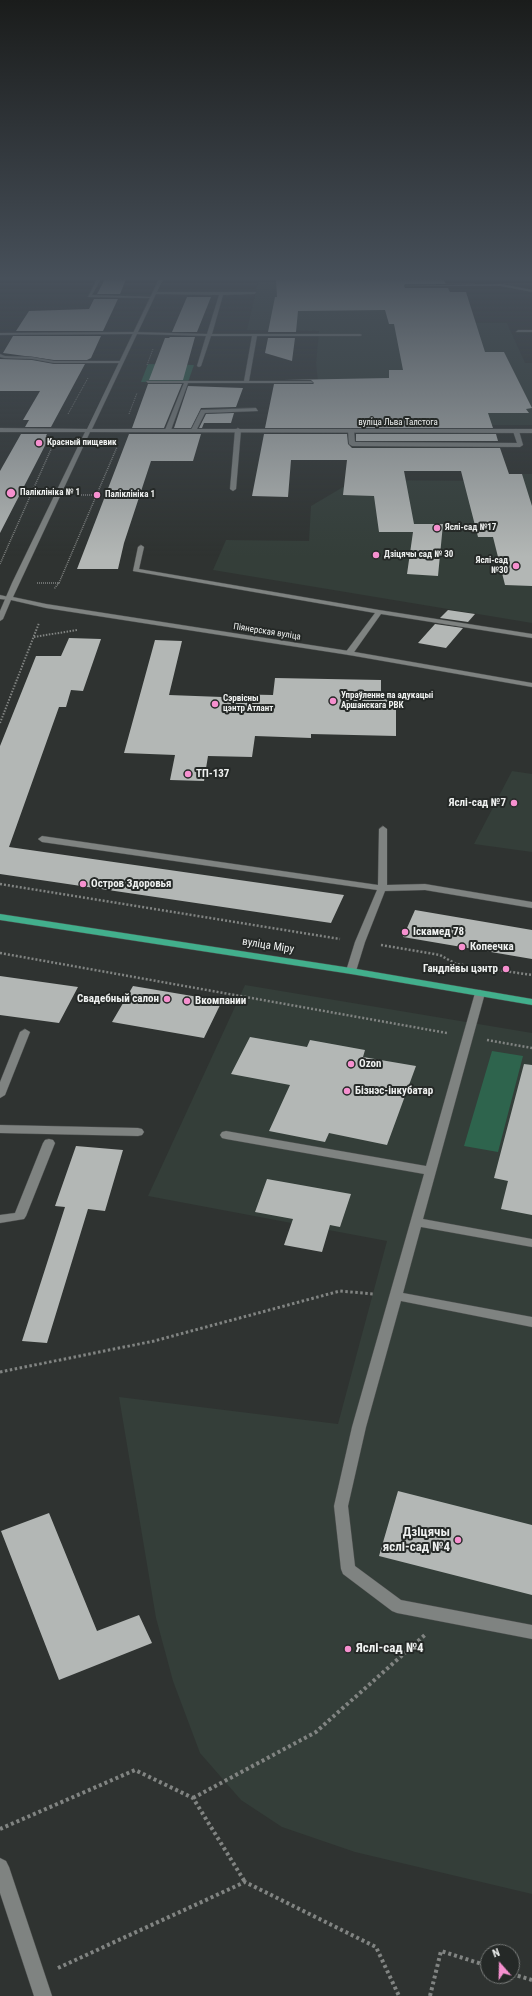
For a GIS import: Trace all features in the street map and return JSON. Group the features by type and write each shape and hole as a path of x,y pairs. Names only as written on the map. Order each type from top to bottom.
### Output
{"main road":[{"name":"вуліца Міру","path":"0,917 351,971 532,1002"}],"street":[{"path":"0,619 15,583 117,370"},
{"path":"246,383 248,370"},
{"path":"148,382 311,382"},
{"path":"168,430 186,384"},
{"path":"194,430 203,411 256,410"},
{"name":"вуліца Льва Талстога","path":"0,430 532,431"},
{"path":"233,489 238,430"},
{"path":"351,431 352,444 520,445 516,431"},
{"path":"142,547 135,570 379,612 532,636"},
{"name":"Піянерская вуліца","path":"0,597 46,606 349,653 532,685"},
{"path":"349,653 379,612"},
{"path":"351,971 360,942 382,888 383,829"},
{"path":"42,839 382,888 425,887 532,905"},
{"path":"480,993 359,1427 341,1506 348,1569 397,1606 532,1632"},
{"path":"0,1095 25,1032"},
{"path":"0,1129 138,1132"},
{"path":"226,1134 430,1171"},
{"path":"0,1219 20,1216 49,1143"},
{"path":"416,1222 532,1243"},
{"path":"396,1296 532,1322"},
{"path":"0,1867 43,1996"}],"path":[{"path":"51,593 59,583 117,446"},
{"path":"0,564 52,447"},
{"path":"36,583 59,583"},
{"path":"0,723 8,706 40,620"},
{"path":"0,884 440,955 456,964 532,975"},
{"path":"0,953 532,1048"},
{"path":"0,1372 154,1341 340,1291 396,1296"},
{"path":"193,1798 316,1732 447,1616"},
{"path":"0,1829 135,1770 193,1798 245,1882 376,1947 400,1996"},
{"path":"36,1978 245,1882"},
{"path":"430,1996 441,1951 480,1963"},
{"path":"520,1976 532,1980"}],"shaded area":[{"path":"317,370 532,370 532,425 323,425"},
{"name":"Дзіцячы сад № 30","path":"486,474 532,474 532,623 213,570 226,540 309,541 311,506 355,480 488,481"},
{"name":"Яслі-сад №7","path":"512,771 532,774 532,852 474,844"},
{"path":"245,985 532,1033 532,1894 355,1852 282,1827 241,1800 200,1753 173,1681 156,1618 119,1397 338,1424 387,1241 148,1196"}],"green space":[{"path":"146,370 192,370 188,382 141,382"},
{"path":"492,1051 523,1056 498,1152 464,1146"}],"building":[{"path":"0,370 82,370 51,427 25,427 29,420 23,420 40,391 0,391"},
{"path":"153,370 186,370 183,380 149,380"},
{"path":"389,370 513,370 532,408 526,409 529,413 488,413 493,428 265,428 274,384 314,383 311,380 284,380 389,378"},
{"path":"148,384 182,384 164,428 132,428"},
{"path":"188,386 243,388 236,407 201,408 191,428 174,428"},
{"path":"234,413 231,423 204,423 202,428 199,428 206,414"},
{"path":"21,434 47,434 46,436 50,436 0,533 0,471"},
{"path":"129,434 201,434 193,461 151,461 124,543 118,569 77,569"},
{"path":"264,434 347,434 348,444 352,448 500,448 509,474 522,474 532,506 532,586 505,585 493,537 478,537 461,471 404,471 414,524 443,524 438,576 407,574 413,532 379,532 374,496 343,495 347,460 291,460 288,497 252,496"},
{"path":"356,434 496,434 498,441 356,441"},
{"path":"448,610 475,614 468,622 440,618"},
{"path":"435,624 463,628 446,648 418,643"},
{"path":"69,638 101,639 83,691 71,690 66,707 59,707 9,847 344,895 331,923 0,874 0,746 36,656 61,656"},
{"path":"155,640 182,641 169,695 222,697 222,694 273,695 275,678 381,680 381,699 396,699 396,736 311,734 311,738 255,736 252,757 208,756 204,781 170,780 175,755 124,753"},
{"path":"415,910 532,930 532,959 403,937"},
{"path":"0,976 78,987 59,1023 0,1015"},
{"path":"133,986 222,1001 204,1038 112,1022"},
{"name":"Бізнэс-інкубатар","path":"250,1037 307,1047 310,1040 365,1050 363,1057 416,1066 387,1145 329,1133 325,1142 269,1131 290,1085 231,1074"},
{"path":"524,1064 532,1065 532,1215 501,1209 508,1181 494,1178"},
{"path":"76,1146 123,1150 105,1211 88,1209 47,1343 22,1341 65,1207 55,1206"},
{"path":"267,1179 351,1194 340,1227 330,1225 322,1252 284,1245 293,1219 255,1212"},
{"name":"Дзіцячы яслі-сад №4","path":"398,1491 532,1525 532,1595 379,1556"},
{"path":"49,1513 97,1631 139,1615 152,1643 59,1680 1,1531"}],"place":[{"name":"Красный пищевик","path":"39,443"},
{"name":"Паліклініка № 1","path":"11,493"},
{"name":"Паліклініка 1","path":"97,495"},
{"name":"Яслі-сад №17","path":"437,528"},
{"name":"Дзіцячы сад № 30","path":"376,555"},
{"name":"Яслі-сад №30","path":"516,566"},
{"name":"Упраўленне па адукацыі Аршанскага РВК","path":"333,701"},
{"name":"Сэрвісны цэнтр Атлант","path":"215,704"},
{"name":"ТП-137","path":"188,774"},
{"name":"Яслі-сад №7","path":"514,803"},
{"name":"Остров Здоровья","path":"83,884"},
{"name":"Іскамед 78","path":"405,932"},
{"name":"Копеечка","path":"462,947"},
{"name":"Гандлёвы цэнтр","path":"506,969"},
{"name":"Свадебный салон","path":"167,999"},
{"name":"Вкомпании","path":"187,1001"},
{"name":"Ozon","path":"351,1064"},
{"name":"Бізнэс-інкубатар","path":"347,1091"},
{"name":"Дзіцячы яслі-сад №4","path":"458,1540"},
{"name":"Яслі-сад №4","path":"348,1649"}]}
